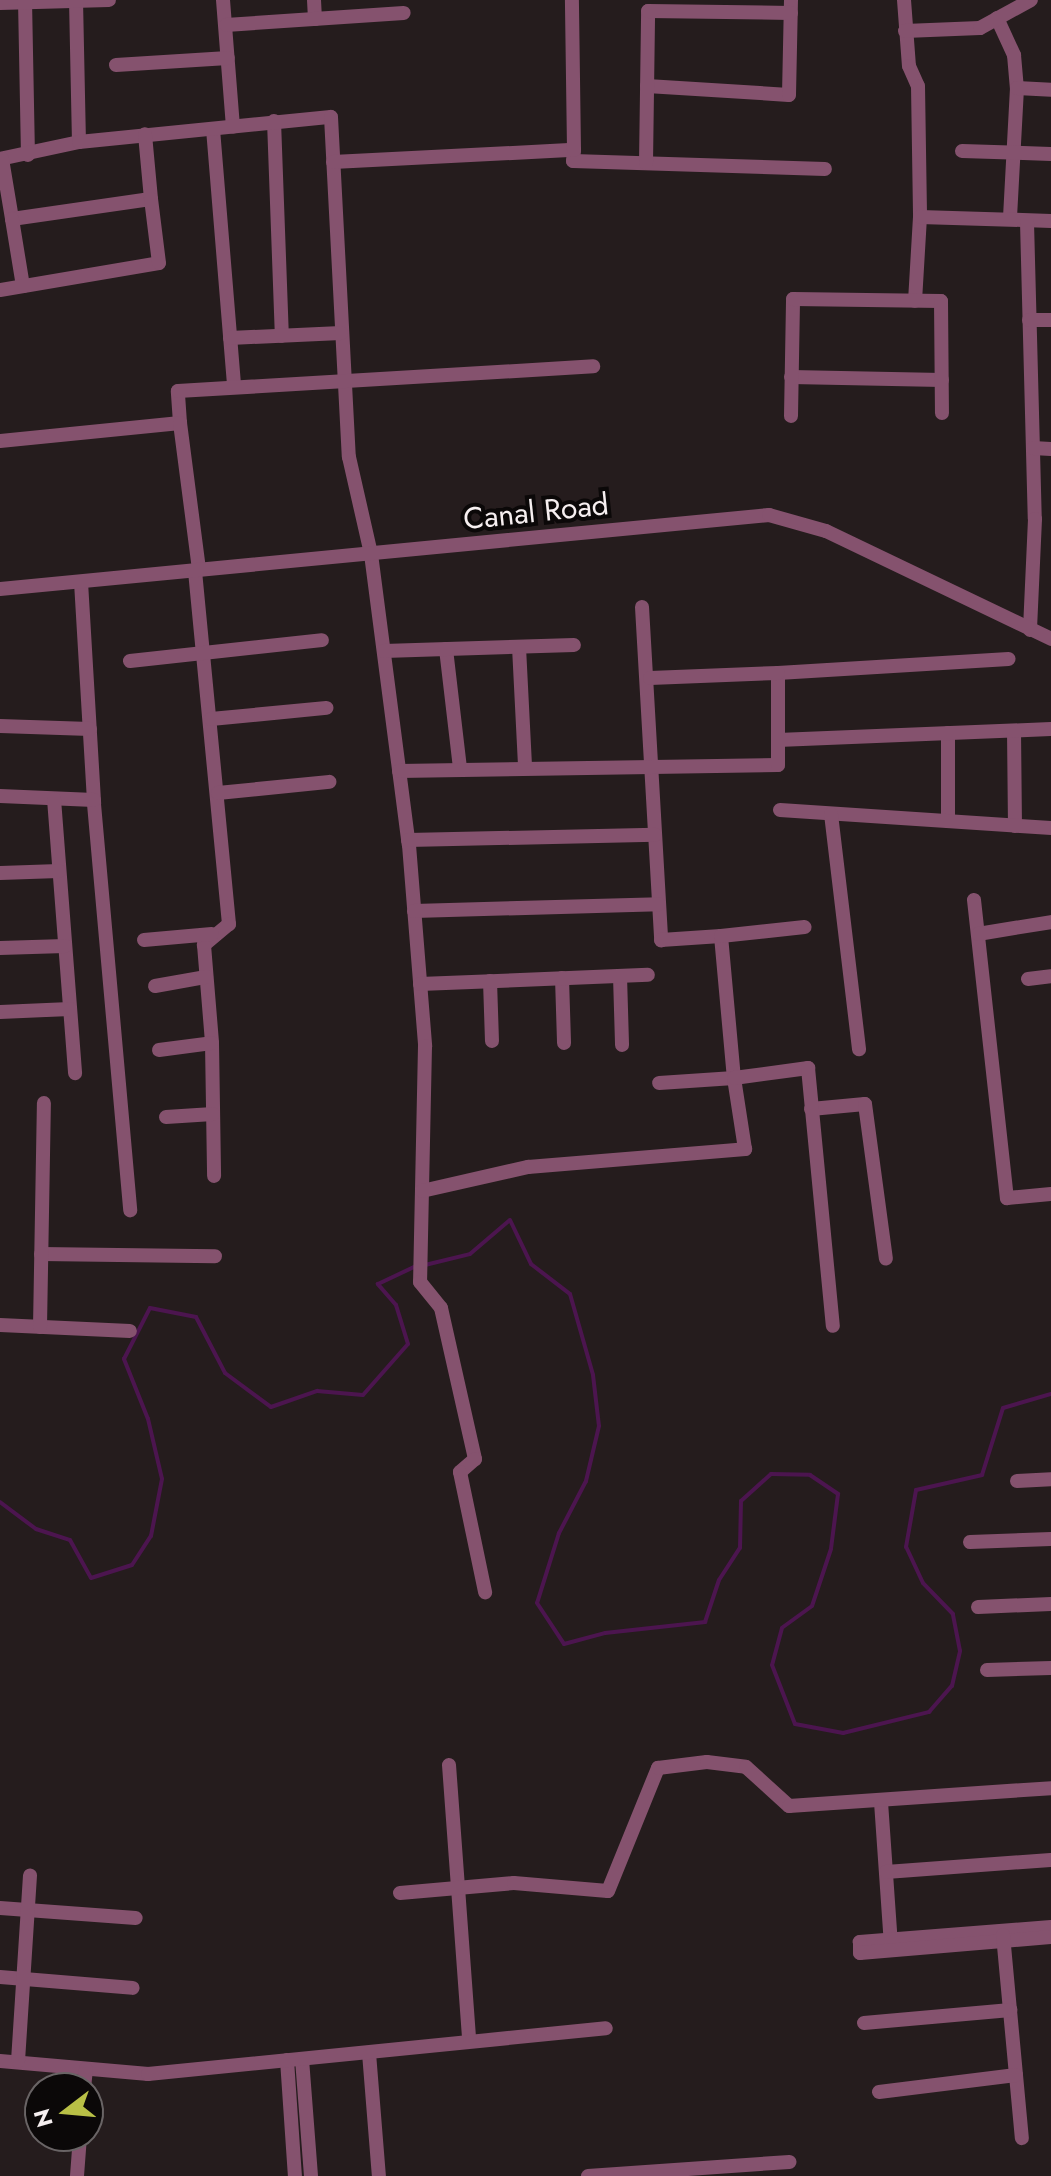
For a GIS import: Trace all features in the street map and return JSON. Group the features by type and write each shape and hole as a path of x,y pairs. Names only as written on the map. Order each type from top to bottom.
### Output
{"street":[{"path":"0,3 109,0"},
{"path":"223,0 233,127"},
{"path":"314,0 315,19"},
{"path":"572,0 573,161 825,169"},
{"path":"904,0 909,66 918,86 920,217 915,301"},
{"path":"905,31 980,28 1004,10 1031,0"},
{"path":"76,1 79,142"},
{"path":"25,2 28,155"},
{"path":"646,163 648,6 791,6 789,95 647,86"},
{"path":"1004,10 1014,55 1017,88 1010,216"},
{"path":"226,25 404,13"},
{"path":"116,65 228,58"},
{"path":"1017,88 1051,90"},
{"path":"23,286 1,159 79,142 331,117 349,457 371,554 384,651 408,840 425,1046 420,1282 441,1308 475,1459 460,1472 485,1592"},
{"path":"274,121 282,336"},
{"path":"213,129 234,385"},
{"path":"0,290 159,263 145,134"},
{"path":"333,162 574,150"},
{"path":"962,151 1051,154"},
{"path":"12,219 151,199"},
{"path":"920,217 1010,216 1027,222 1051,221"},
{"path":"1027,222 1035,519 1030,630"},
{"path":"791,416 793,299 941,301 942,413"},
{"path":"1029,320 1051,320"},
{"path":"230,338 341,333"},
{"path":"214,1176 212,1043 204,945 212,934 229,924 178,391 343,377 593,366"},
{"path":"791,377 942,380"},
{"path":"0,441 180,423"},
{"path":"1033,448 1051,449"},
{"name":"Canal Road","path":"0,589 769,515 826,531 1051,639"},
{"path":"1035,519 1051,527"},
{"path":"81,582 94,800 130,1210"},
{"path":"642,607 650,678 651,763 661,940 805,927"},
{"path":"130,661 322,640"},
{"path":"384,651 574,645"},
{"path":"519,647 525,767"},
{"path":"446,649 460,769"},
{"path":"650,678 1009,659"},
{"path":"399,771 651,763 778,765 778,673"},
{"path":"211,719 326,708"},
{"path":"0,726 90,729"},
{"path":"778,740 1051,729"},
{"path":"1014,731 1015,826"},
{"path":"948,733 948,821"},
{"path":"218,793 329,782"},
{"path":"0,796 94,800"},
{"path":"54,799 75,1073"},
{"path":"780,810 1051,828"},
{"path":"831,814 859,1049"},
{"path":"408,840 655,835"},
{"path":"0,873 59,871"},
{"path":"974,900 1007,1198 1051,1194"},
{"path":"414,911 659,904"},
{"path":"978,934 1051,922"},
{"path":"144,940 212,934"},
{"path":"422,1191 528,1167 745,1149 734,1078 721,936"},
{"path":"0,948 65,946"},
{"path":"420,984 648,975"},
{"path":"620,976 622,1045"},
{"path":"1028,979 1051,976"},
{"path":"155,986 206,977"},
{"path":"562,978 564,1043"},
{"path":"490,981 492,1041"},
{"path":"0,1012 70,1009"},
{"path":"159,1050 212,1043"},
{"path":"659,1083 734,1078 808,1068 833,1326"},
{"path":"40,1327 44,1103"},
{"path":"811,1109 865,1104 886,1259"},
{"path":"166,1117 213,1114"},
{"path":"41,1254 215,1256"},
{"path":"0,1325 130,1331"},
{"path":"1017,1481 1051,1479"},
{"path":"970,1542 1051,1539"},
{"path":"978,1607 1051,1604"},
{"path":"987,1670 1051,1668"},
{"path":"400,1893 514,1883 608,1891 658,1768 707,1762 746,1767 789,1806 1051,1788"},
{"path":"449,1765 469,2039"},
{"path":"881,1802 891,1945 1003,1936 1051,1937"},
{"path":"886,1872 1051,1860"},
{"path":"18,2061 30,1875"},
{"path":"0,1908 136,1918"},
{"path":"1003,1936 1051,1927"},
{"path":"1003,1936 1022,2138"},
{"path":"0,1977 133,1988"},
{"path":"864,2023 1010,2010"},
{"path":"0,2061 148,2074 369,2053 469,2039 606,2028"},
{"path":"369,2053 379,2176"},
{"path":"294,2059 295,2176"},
{"path":"294,2059 311,2176"},
{"path":"879,2092 1016,2075"},
{"path":"77,2176 79,2152"},
{"path":"588,2176 790,2162"}],"waterway":[{"path":"425,1265 470,1254 510,1220 531,1264 570,1294 593,1375 599,1426 586,1481 559,1533 537,1603 564,1644 605,1633 705,1622 719,1580 740,1548 741,1501 771,1474 810,1475 838,1494 831,1549 812,1606 782,1628 772,1665 795,1724 843,1733 929,1712 952,1686 960,1651 953,1614 923,1583 906,1547 916,1490 982,1475 1003,1408 1051,1394"},
{"path":"0,1502 36,1529 70,1540 91,1578 132,1565 151,1536 162,1479 148,1419 124,1359 150,1308 196,1317 225,1373 271,1407 317,1391 363,1395 408,1344 396,1305 378,1284 416,1266"}]}
